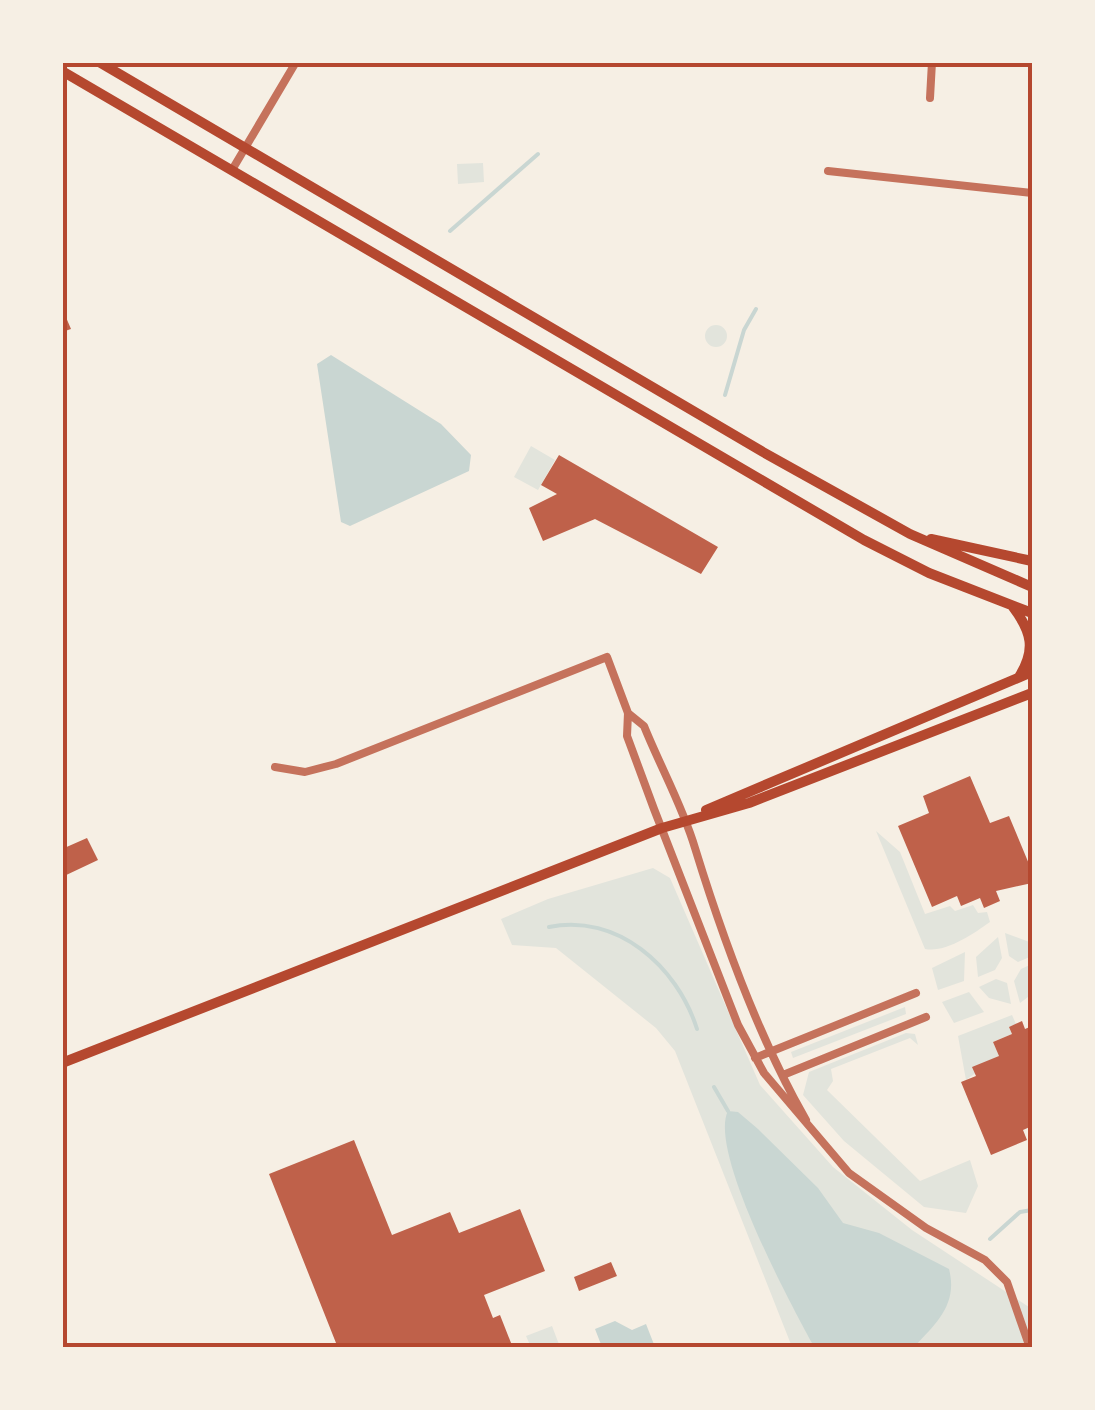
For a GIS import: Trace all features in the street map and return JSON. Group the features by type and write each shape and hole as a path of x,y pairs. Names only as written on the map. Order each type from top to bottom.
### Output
{"main road":[{"path":"99,62 910,534 1032,588"},
{"path":"62,72 864,540 928,573 1032,613"},
{"path":"910,534 1032,561"},
{"path":"1012,606 1030,638 1030,654 1018,678"},
{"path":"683,822 740,792 1032,672"},
{"path":"62,1063 662,828 749,803 1032,693"}],"street":[{"path":"232,170 296,62"},
{"path":"930,98 932,62"},
{"path":"828,172 1032,193"},
{"path":"275,767 305,772 336,764 607,657 628,712 626,736 755,1058 818,1141 848,1173 896,1208 985,1260 1007,1282 1030,1348"},
{"path":"628,712 644,726 783,1075 818,1141"},
{"path":"755,1058 916,993"},
{"path":"769,1079 926,1018"}],"shaded area":[{"path":"483,163 484,182 458,184 457,164"},
{"path":"712,325 720,325 727,336 720,347 712,347 705,340 705,332"},
{"path":"331,355 441,424 471,455 469,471 350,526 341,522 317,364"},
{"path":"531,446 555,460 538,490 514,477"},
{"path":"876,831 900,852 925,914 950,906 955,911 973,905 978,913 987,912 990,922 950,945 925,949"},
{"path":"653,868 670,878 760,1085 833,1167 912,1230 1032,1309 1032,1347 792,1347 675,1051 656,1028 556,948 512,945 501,919 548,899"},
{"path":"1005,933 1032,943 1032,956 1018,962 1009,956"},
{"path":"998,937 1002,958 995,970 978,977 976,957"},
{"path":"965,952 964,981 938,990 932,968"},
{"path":"1032,964 1032,994 1020,1003 1014,981 1021,969"},
{"path":"996,979 1007,983 1011,1004 989,998 979,987"},
{"path":"969,992 984,1012 954,1023 942,1002"},
{"path":"905,1007 906,1014 793,1058 791,1052"},
{"path":"1012,1015 1016,1024 1009,1027 1012,1034 993,1042 999,1056 966,1080 958,1036"},
{"path":"906,1033 915,1034 918,1045 910,1038 831,1069 833,1081 827,1090 920,1181 970,1160 978,1186 966,1213 924,1207 844,1141 803,1095 809,1072"},
{"path":"728,1111 738,1112 758,1129 818,1188 843,1223 879,1233 949,1269 951,1293 944,1312 914,1347 816,1348 812,1343 770,1262 740,1191 725,1131"},
{"path":"615,1321 632,1330 646,1324 655,1347 602,1347 595,1329"},
{"path":"552,1326 560,1347 531,1347 526,1336"}],"building":[{"path":"62,308 71,329 62,332"},
{"path":"559,455 718,547 701,574 595,519 543,541 529,508 557,494 541,485"},
{"path":"970,776 990,823 1009,816 1029,864 1032,862 1032,883 996,891 1000,901 984,908 980,898 961,906 957,896 932,907 898,826 929,813 923,796"},
{"path":"87,838 98,860 62,877 62,849"},
{"path":"1022,1021 1025,1029 1032,1026 1032,1126 1023,1130 1027,1140 991,1155 961,1082 976,1076 972,1067 999,1056 993,1042 1012,1034 1009,1027"},
{"path":"354,1140 392,1235 450,1212 459,1233 520,1209 545,1271 484,1295 493,1318 500,1315 513,1348 338,1348 269,1174"},
{"path":"611,1262 617,1276 579,1291 574,1277"}],"waterway":[{"path":"450,231 538,154"},
{"path":"725,395 744,330 756,309"},
{"path":"549,927 598,928 641,949 675,985 697,1029"},
{"path":"714,1087 728,1111"},
{"path":"990,1239 1020,1212 1032,1210"}]}
